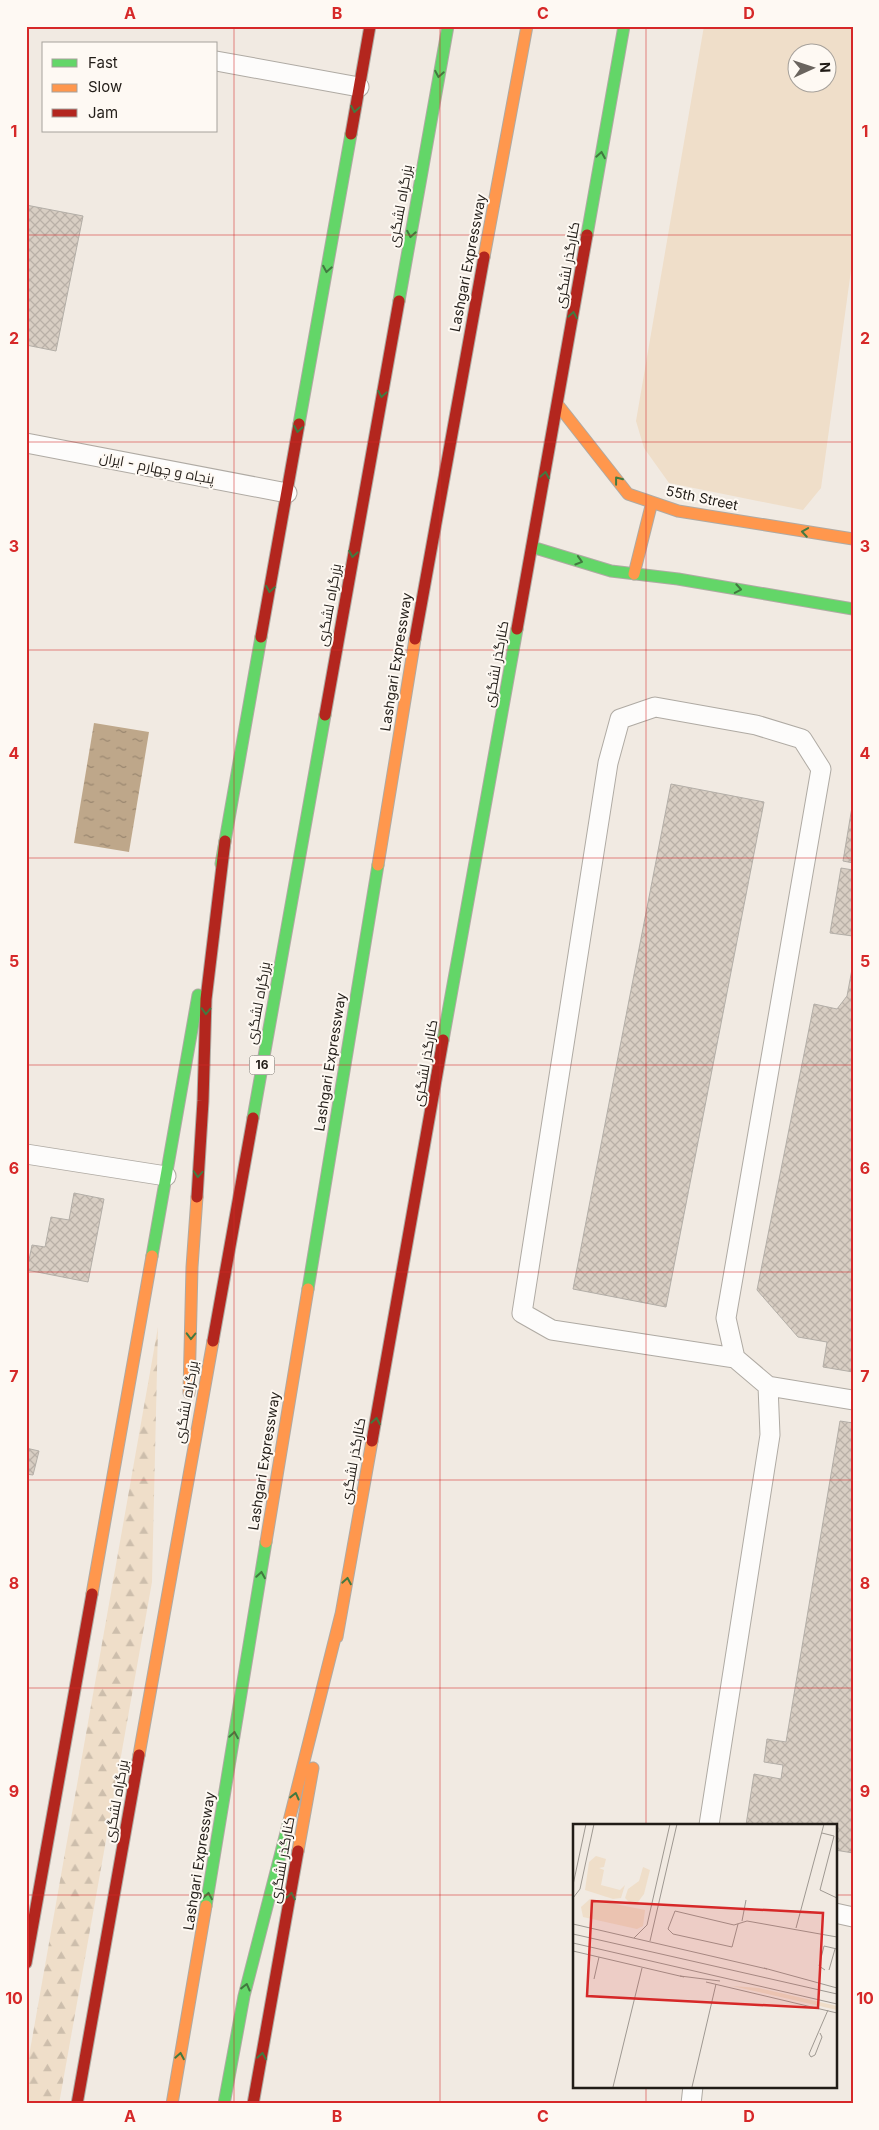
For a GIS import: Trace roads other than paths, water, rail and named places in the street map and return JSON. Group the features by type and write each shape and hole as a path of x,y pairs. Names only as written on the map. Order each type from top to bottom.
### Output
{"main road":[{"path":"26,1963 370,26"},
{"name":"بزرگراه لشگری","path":"77,2104 448,26"},
{"name":"Lashgari Expressway","path":"172,2104 429,553 527,26"},
{"name":"کنارگذر لشگری","path":"253,2104 558,405 624,26"},
{"name":"55th Street","path":"558,405 628,494 678,511 853,540"},
{"path":"634,574 652,502"},
{"path":"532,547 612,571 678,579 853,609"},
{"path":"187,1482 192,1266 203,1101 206,999 225,841"},
{"path":"224,2104 244,1996 341,1614"}],"lane":[{"path":"218,61 359,87"},
{"name":"پنجاه و چهارم - ایران","path":"26,443 287,493"},
{"path":"735,1358 726,1318 822,768 802,739 756,725 655,707 620,719 608,762 522,1313 552,1330 735,1358 768,1386 853,1400"},
{"path":"26,1154 166,1176"},
{"path":"709,1824 770,1435 768,1386"},
{"path":"836,1914 853,1917"},
{"path":"691,2104 693,2088"}],"water":[{"path":"94,723 149,732 129,852 74,843"}]}
